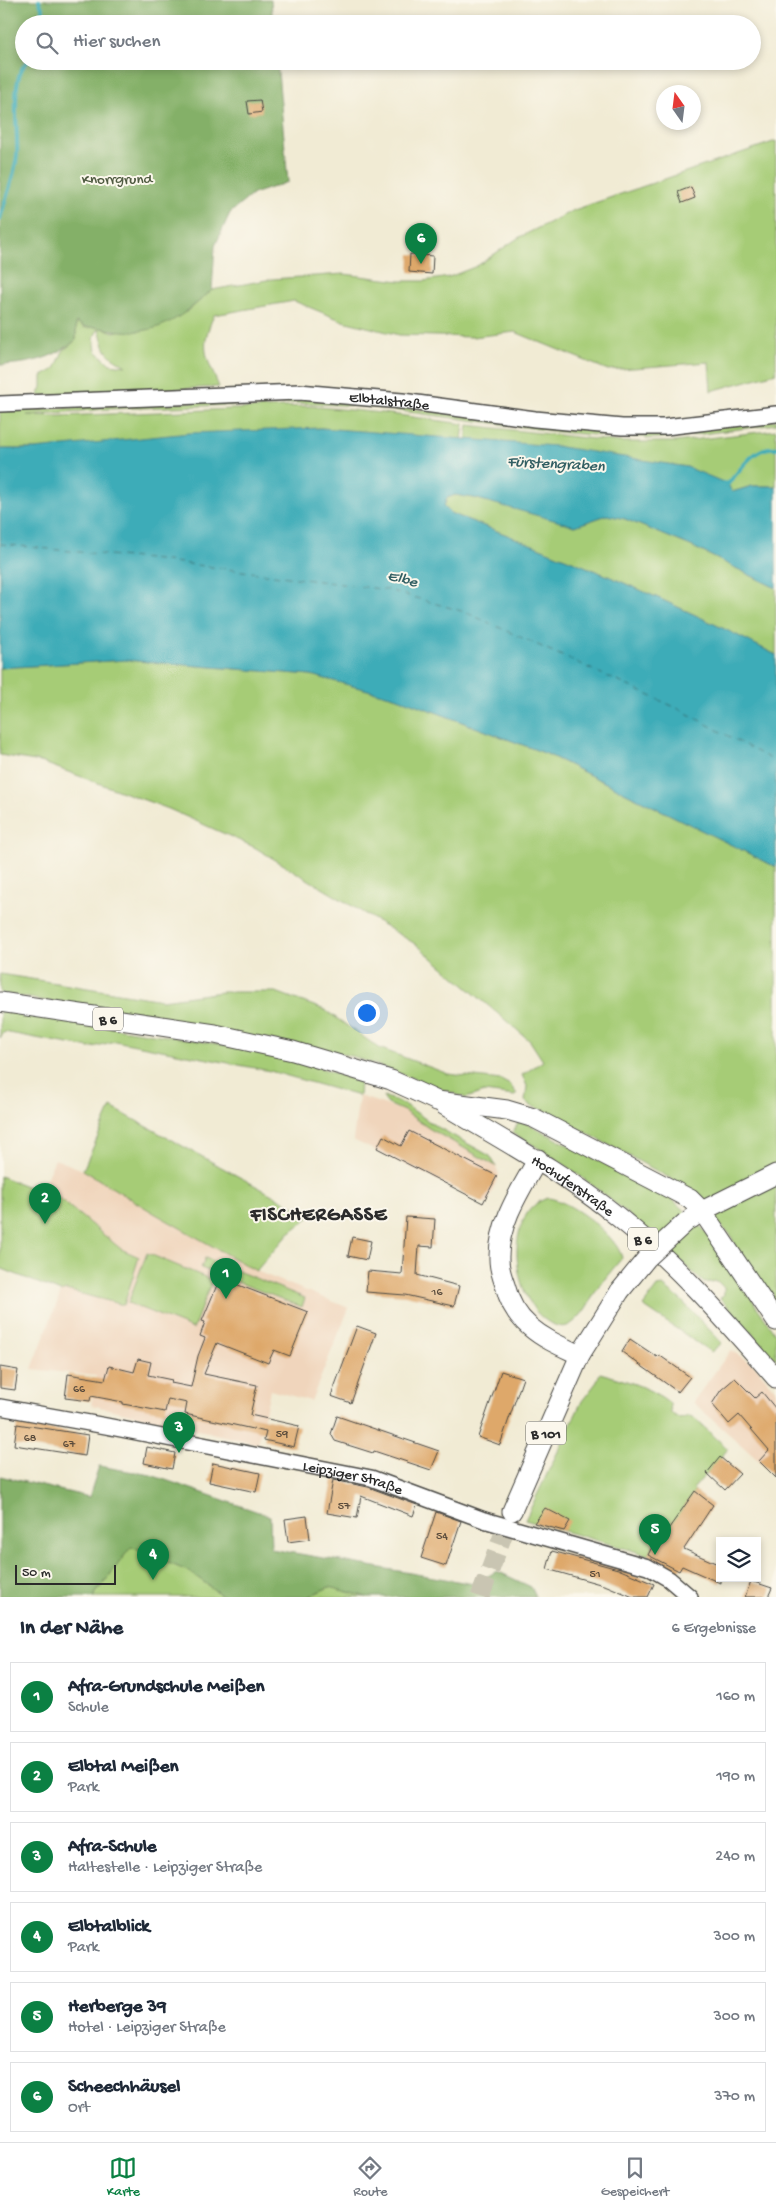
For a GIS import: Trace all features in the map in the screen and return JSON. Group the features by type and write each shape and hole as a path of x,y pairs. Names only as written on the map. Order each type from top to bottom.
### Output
{"main road":[{"name":"B 6","path":"0,1002 215,1034 293,1051 391,1080 437,1101"},
{"name":"Hochuferstraße","path":"437,1101 538,1160 618,1217 679,1271 776,1378"},
{"path":"437,1101 507,1110 534,1118 690,1199 694,1217 776,1321"},
{"path":"538,1160 524,1183 507,1220 501,1237 499,1262 506,1291 517,1314 530,1328 548,1340 580,1355"},
{"name":"B 101","path":"512,1511 580,1355 620,1291 647,1258 694,1217 776,1174"}],"street":[{"name":"Elbtalstraße","path":"0,404 299,392 402,401 535,419 622,427 665,427 776,414"},
{"name":"Leipziger Straße","path":"0,1407 371,1478 484,1520 648,1567 669,1579 690,1597"}],"shaded area":[{"path":"359,1096 404,1111 430,1129 496,1166 499,1175 487,1204 353,1140"},
{"path":"55,1159 83,1170 256,1271 349,1308 311,1401 270,1390 258,1444 91,1405 96,1376 32,1369 61,1292 66,1290 124,1305 139,1257 121,1249 60,1199 40,1192"},
{"path":"731,1350 755,1366 776,1391 776,1476 693,1402"}],"green space":[{"name":"Knorrgrund","path":"0,0 271,0 272,15 15,15 15,70 278,70 288,182 253,194 230,213 215,246 212,290 199,302 174,319 162,326 149,330 135,331 86,327 76,322 76,340 58,352 31,362 0,365"},
{"path":"776,141 776,373 711,391 709,362 608,370 515,332 473,337 399,335 343,321 294,301 214,315 207,336 206,352 219,387 38,396 42,387 42,376 55,369 63,351 76,340 76,322 85,328 99,327 114,332 187,312 212,290 272,279 344,274 400,281 424,281 449,277 477,266 518,238 574,210","holes":["99,328 106,351 126,366 110,364 96,351 94,337"]},
{"path":"296,397 646,433 646,435 776,420 776,424 695,435 646,439 645,437 569,433 362,406 296,403 110,409 27,415 59,416 308,406 383,413 464,424 462,441 321,428 35,449 0,449 0,411"},
{"path":"468,425 621,442 675,442 776,430 776,486 752,486 732,492 687,467 555,447 466,441"},
{"path":"455,495 514,508 575,526 607,515 625,519 691,546 776,588 776,655 615,579 450,513 444,506 447,498"},
{"path":"125,660 311,675 398,698 547,754 776,867 776,1306 736,1247 730,1234 702,1211 679,1183 546,1111 531,1106 525,1101 527,1086 522,1075 543,1061 530,1041 417,945 254,847 169,809 41,762 0,755 0,668"},
{"path":"0,974 162,1000 222,992 276,992 325,1010 379,1048 448,1074 501,1080 510,1085 517,1094 515,1096 484,1092 466,1098 355,1057 301,1045 0,993"},
{"path":"0,1010 281,1054 360,1082 359,1096 270,1071 115,1041 90,1048 4,1032 0,1038"},
{"path":"384,1096 407,1106 434,1125 490,1156 496,1166 430,1129 404,1111 388,1104"},
{"path":"111,1107 311,1216 289,1233 256,1271 83,1170"},
{"path":"520,1120 671,1198 707,1233 776,1335 776,1360 720,1298 724,1294 724,1288 717,1281 704,1283 636,1221 589,1183 539,1148 512,1133"},
{"path":"0,1176 60,1199 121,1249 139,1257 124,1305 66,1290 61,1292 0,1268"},
{"path":"548,1198 568,1205 591,1220 612,1240 619,1249 622,1258 599,1287 582,1313 571,1324 563,1327 550,1323 537,1312 527,1296 520,1278 517,1257 518,1238 523,1220 533,1206"},
{"path":"147,1253 212,1280 193,1329 128,1303"},
{"path":"205,1258 305,1298 302,1307 201,1268"},
{"path":"663,1286 681,1300 722,1343 711,1352 643,1306 657,1287"},
{"path":"600,1373 618,1378 662,1397 670,1403 671,1413 680,1419 689,1416 693,1417 728,1449 693,1489 695,1491 662,1539 657,1536 648,1555 525,1520 582,1401 596,1383"},
{"path":"99,1466 151,1475 270,1516 271,1549 474,1584 497,1571 531,1587 536,1597 367,1597 329,1587 307,1597 224,1597 190,1572 131,1547 93,1597 0,1597 0,1476 89,1497"},
{"path":"131,1547 190,1572 224,1597 93,1597"},
{"path":"329,1587 367,1597 307,1597"}],"water":[{"name":"Elbe","path":"321,428 555,446 687,467 728,484 732,492 752,486 776,486 776,588 691,546 625,519 607,515 575,526 474,498 455,495 447,498 444,506 450,513 615,579 776,655 776,867 547,754 398,698 311,675 125,660 0,668 0,449 35,449 189,433"}],"building":[{"path":"260,100 262,112 249,114 247,101"},
{"path":"691,187 695,198 682,203 678,192"},
{"path":"410,254 433,256 432,274 409,272"},
{"path":"409,1131 497,1176 483,1203 377,1148 383,1136 401,1146"},
{"path":"406,1217 435,1219 433,1247 419,1246 417,1275 459,1286 454,1306 405,1295 366,1292 368,1271 402,1274"},
{"path":"352,1237 371,1241 367,1260 348,1256"},
{"path":"220,1278 308,1312 290,1356 274,1350 268,1363 217,1343 204,1374 257,1385 250,1415 299,1426 294,1447 264,1440 266,1432 185,1414 187,1403 168,1399 165,1412 91,1396 90,1401 65,1398 68,1374 105,1380 109,1366 134,1372 138,1359 151,1362 148,1375 172,1380 171,1383 191,1387 198,1356 205,1338 200,1336 205,1322 202,1321"},
{"path":"357,1326 376,1333 351,1403 331,1396"},
{"path":"630,1339 657,1357 659,1355 690,1377 678,1392 622,1352"},
{"path":"0,1367 18,1370 15,1390 0,1388"},
{"path":"501,1371 523,1378 500,1445 478,1437"},
{"path":"735,1378 755,1398 762,1392 776,1409 776,1478 759,1461 769,1450 739,1415 729,1424 712,1404 721,1390"},
{"path":"337,1416 439,1451 431,1470 374,1451 373,1453 335,1441 331,1434"},
{"path":"17,1424 88,1435 85,1456 14,1445"},
{"path":"147,1447 175,1453 172,1469 144,1463"},
{"path":"720,1457 740,1474 725,1490 707,1473"},
{"path":"213,1463 260,1473 256,1492 209,1482"},
{"path":"333,1480 368,1487 417,1505 413,1516 361,1496 357,1518 327,1513"},
{"path":"695,1491 713,1505 684,1549 716,1563 716,1581 682,1566 679,1571 648,1555 658,1535 662,1538"},
{"path":"545,1508 570,1521 564,1531 534,1523"},
{"path":"436,1512 461,1521 446,1566 421,1558"},
{"path":"307,1516 310,1539 288,1542 285,1519"},
{"path":"552,1551 618,1569 654,1584 648,1597 633,1597 607,1586 547,1569"},
{"path":"751,1582 772,1588 768,1597 745,1597"}],"waterway":[{"path":"39,0 45,15"},
{"path":"0,219 16,163 16,105 19,78 22,70"},
{"name":"Fürstengraben","path":"723,483 728,484 743,465 761,450 776,448"}],"ferry route":[{"path":"0,544 158,560 388,590 465,612 679,709 776,762"}],"tunnel":[{"path":"480,1597 512,1511"}],"place":[{"name":"Scheechhäusel","path":"421,264"},
{"name":"Elbtal Meißen","path":"45,1224"},
{"name":"Afra-Grundschule Meißen","path":"226,1299"},
{"name":"Afra-Schule","path":"179,1453"},
{"name":"Herberge 39","path":"655,1555"},
{"name":"Elbtalblick","path":"153,1580"}],"district":[{"name":"FISCHERGASSE","path":"319,1213"}]}
